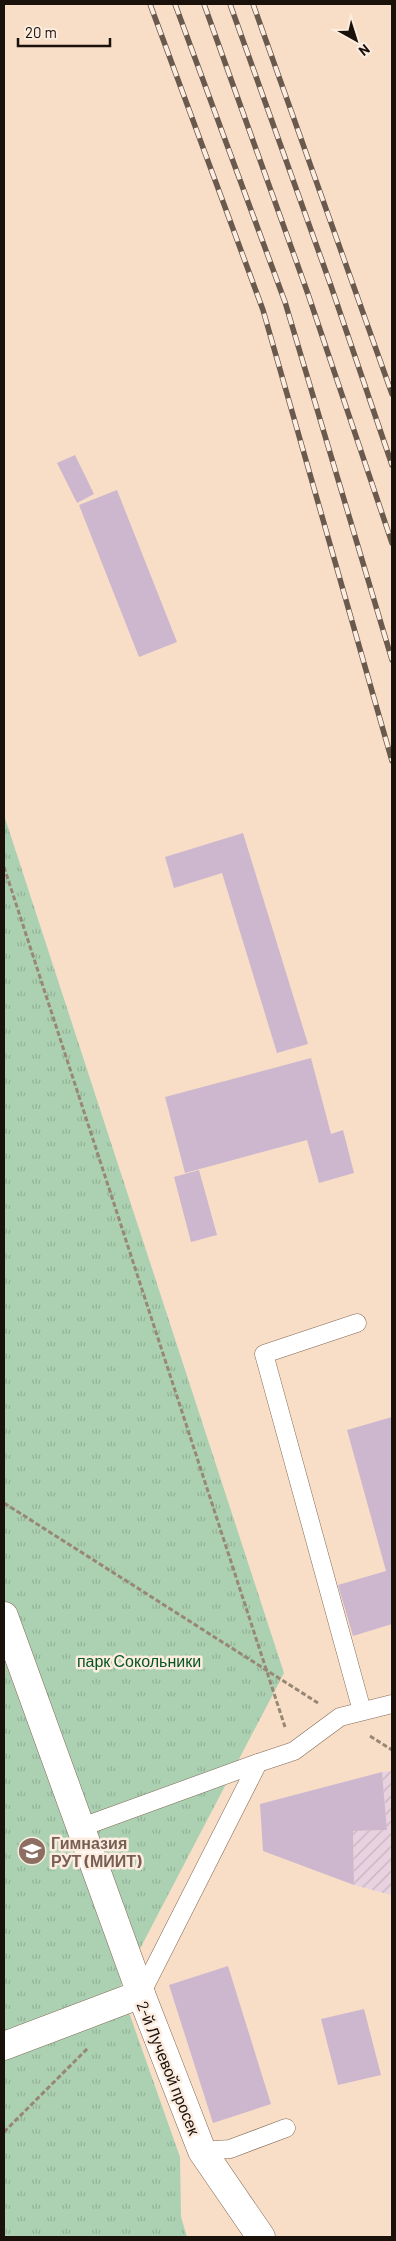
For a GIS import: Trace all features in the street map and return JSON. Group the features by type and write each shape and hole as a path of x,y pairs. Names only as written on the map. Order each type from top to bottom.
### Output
{"street":[{"path":"4,1616 141,1994"},
{"name":"2-й Лучевой просек","path":"4,2046 141,1994 202,2151 261,2237"}],"lane":[{"path":"357,1323 264,1354 362,1711"},
{"path":"82,1827 294,1751 340,1717 392,1704"},
{"path":"141,1994 258,1764"},
{"path":"202,2151 230,2149 286,2128"}],"path":[{"path":"4,867 265,1669 294,1751"},
{"path":"4,1503 392,1750"},
{"path":"4,2132 93,2043"}],"shaded area":[{"path":"392,1771 392,1899 391,1895 354,1885 353,1831 387,1830 382,1772"}],"green space":[{"name":"парк Сокольники","path":"4,815 284,1673 120,1987 180,2157 181,2217 187,2237 4,2237"}],"building":[{"path":"75,455 94,494 77,503 57,463"},
{"path":"117,490 177,642 139,657 79,505"},
{"path":"243,833 308,1044 277,1053 222,873 174,888 165,857"},
{"path":"311,1058 331,1134 343,1130 354,1173 319,1183 307,1140 185,1173 165,1097"},
{"path":"199,1170 217,1235 191,1242 174,1177"},
{"path":"392,1417 392,1624 353,1636 338,1585 386,1571 347,1430"},
{"path":"382,1772 387,1830 353,1831 354,1885 263,1851 260,1804"},
{"path":"228,1966 271,2104 213,2123 169,1985"},
{"path":"364,2009 381,2075 338,2085 321,2019"}],"railway":[{"path":"150,4 263,310 392,761"},
{"path":"175,4 285,302 392,660"},
{"path":"204,4 308,294 392,543"},
{"path":"230,4 331,286 392,465"},
{"path":"253,4 392,394"}],"place":[{"name":"Гимназия РУТ (МИИТ)","path":"32,1851"}]}
